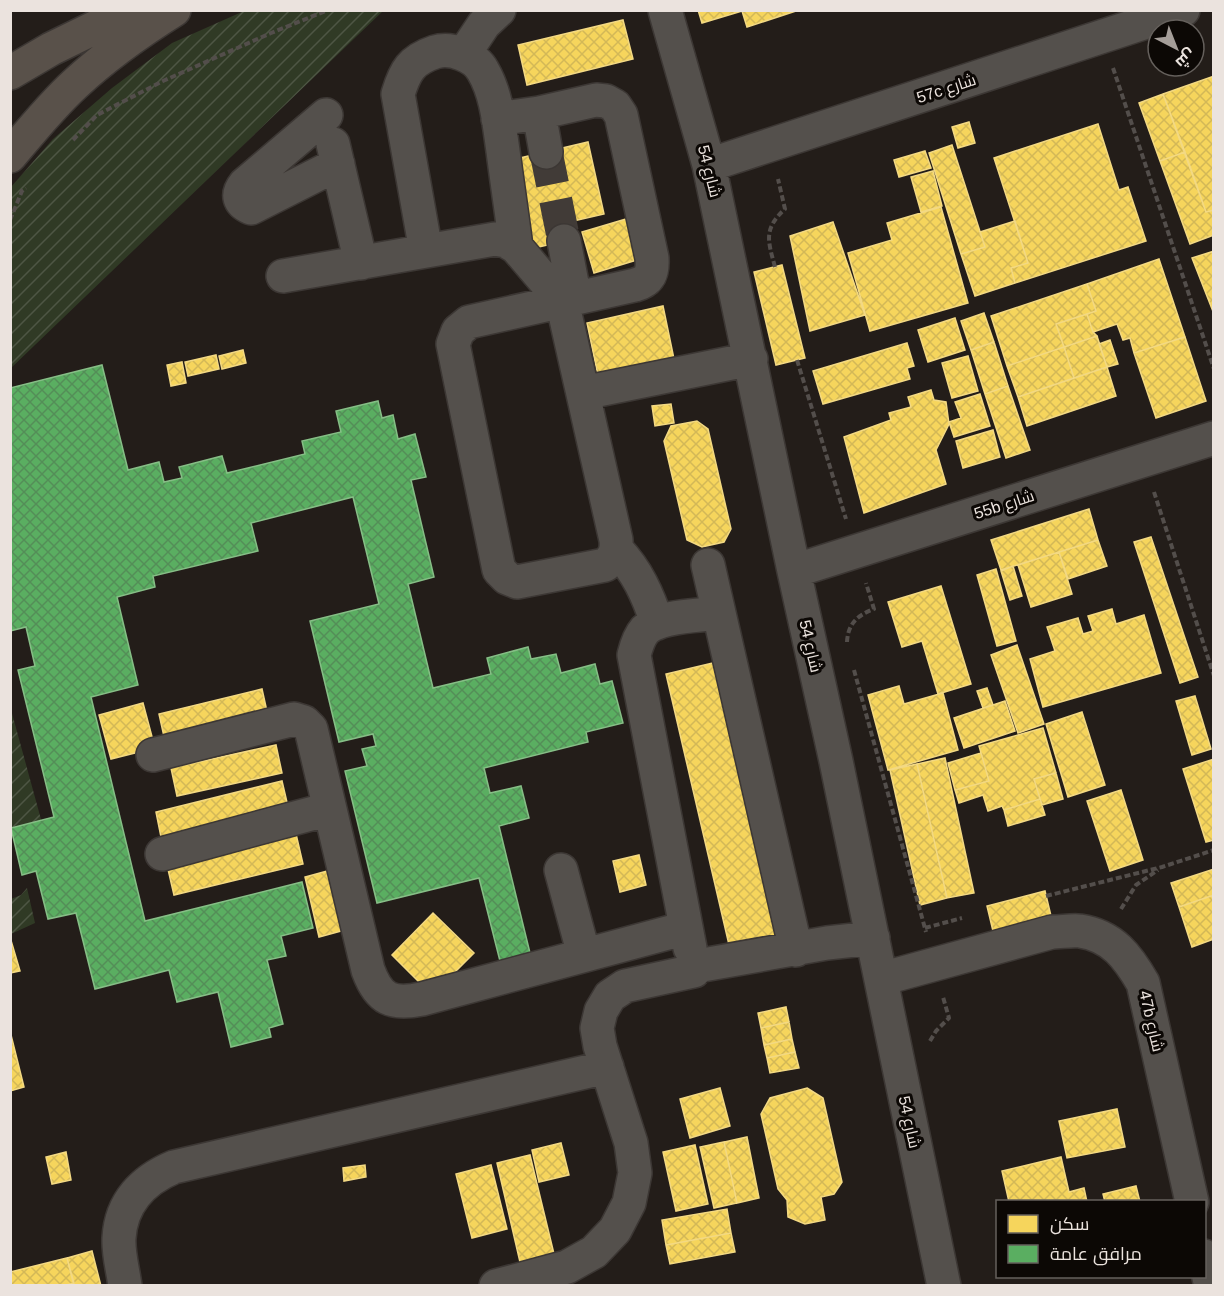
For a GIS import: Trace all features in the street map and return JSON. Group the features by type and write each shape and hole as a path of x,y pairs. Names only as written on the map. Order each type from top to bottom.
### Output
{"main road":[{"path":"10,73 131,10"},
{"path":"10,156 42,117 75,84 111,54 174,10"}],"street":[{"path":"464,54 484,24 499,10"},
{"name":"شارع 54","path":"665,10 709,165 873,938 944,1286"},
{"name":"57c شارع","path":"709,165 1183,10"},
{"path":"426,251 398,94 405,73 421,57 442,50 464,54 482,68 491,88 498,119 516,247"},
{"path":"498,119 539,113 596,100 606,101 615,106 621,115 652,258 653,267 650,277 644,283 469,322 458,331 453,344 499,570 507,578 517,582 605,565 613,559 617,550"},
{"path":"338,164 251,208 239,199 239,191 245,184 324,107 338,164 361,262"},
{"path":"539,113 546,152"},
{"path":"283,276 495,239 506,241 516,247 569,300"},
{"path":"564,241 569,300 583,393 617,550 636,574 649,597 657,622"},
{"path":"583,393 751,359"},
{"name":"55b شارع","path":"794,571 1214,438"},
{"path":"708,565 796,950"},
{"path":"694,971 634,656 645,630 657,622 719,613"},
{"path":"153,755 294,719 304,722 311,729 368,970 374,987 387,998 404,1002 422,999 686,928"},
{"path":"162,854 329,809"},
{"path":"561,870 584,956"},
{"name":"47b شارع","path":"881,979 1052,932 1080,931 1108,940 1129,959 1143,983 1192,1200"},
{"path":"496,1286 567,1267 594,1252 615,1230 629,1203 635,1173 631,1143 597,1028 601,1011 610,996 625,986 694,971 697,966 827,943 873,938"},
{"path":"125,1286 119,1239 122,1219 130,1202 142,1186 157,1174 174,1167 607,1067"},
{"path":"1206,1265 1211,1286"}],"path":[{"path":"72,140 97,115 163,81 328,10"},
{"path":"1103,36 1214,369"},
{"path":"770,146 785,209 774,220 767,239 775,267"},
{"path":"10,220 22,191 31,183"},
{"path":"798,360 874,609 860,614 851,624 848,649"},
{"path":"1144,460 1214,676"},
{"path":"851,660 949,1018 936,1031 926,1052"},
{"path":"1046,896 1162,867 1214,850"},
{"path":"1108,940 1119,912 1137,885 1162,867"},
{"path":"925,928 967,917"}],"green space":[{"path":"244,11 383,11 11,368 11,187 53,139 112,88 172,43"},
{"path":"10,706 42,823 11,839"},
{"path":"27,888 35,923 11,934 11,899 21,895"}],"building: سكن":[{"path":"698,10 799,10 747,27 742,11 702,23"},
{"path":"623,20 633,59 527,85 518,45"},
{"path":"1214,76 1214,210 1206,212 1163,94"},
{"path":"1163,94 1185,152 1160,161 1139,103"},
{"path":"969,122 975,143 958,148 952,127"},
{"path":"1098,124 1119,190 1128,187 1146,241 1015,283 1011,268 1028,263 994,158"},
{"path":"588,142 604,214 569,222 573,239 530,249 511,160"},
{"path":"952,145 985,247 961,254 929,153"},
{"path":"925,151 931,168 899,177 894,160"},
{"path":"1185,152 1206,212 1214,210 1214,235 1190,244 1160,161"},
{"path":"933,171 942,206 921,212 911,177"},
{"path":"941,207 968,303 870,331 848,253 892,240 887,223"},
{"path":"626,219 637,260 594,273 582,232"},
{"path":"1015,221 1028,263 1011,268 1015,283 975,296 961,254 985,247 980,232"},
{"path":"833,222 865,315 810,331 790,236"},
{"path":"1214,251 1214,314 1192,258"},
{"path":"1159,259 1185,337 1134,353 1130,338 1123,340 1117,324 1093,332 1087,314 1096,311 1087,284"},
{"path":"782,265 805,358 776,365 754,272"},
{"path":"1087,284 1096,311 1056,324 1064,347 1007,366 991,316"},
{"path":"663,306 674,359 598,375 587,323"},
{"path":"984,313 994,342 971,350 961,321"},
{"path":"1087,314 1093,332 1097,336 1064,347 1056,324"},
{"path":"955,318 965,350 928,362 918,330"},
{"path":"1097,336 1107,367 1074,378 1064,347"},
{"path":"1185,337 1206,401 1156,418 1134,353"},
{"path":"1110,340 1118,364 1107,367 1099,344"},
{"path":"994,342 1008,386 985,394 971,350"},
{"path":"907,343 914,366 907,368 910,379 823,404 813,371"},
{"path":"1064,347 1074,378 1018,397 1007,366"},
{"path":"243,350 246,363 222,369 219,356"},
{"path":"216,355 219,369 188,376 185,362"},
{"path":"968,356 978,391 952,398 942,363"},
{"path":"182,362 186,383 171,386 167,365"},
{"path":"1107,367 1116,396 1027,426 1018,397"},
{"path":"1008,386 1030,450 1006,458 985,394"},
{"path":"931,390 934,400 946,402 949,424 936,450 946,484 864,513 844,437 891,420 889,413 911,407 908,397"},
{"path":"980,394 990,426 954,437 949,422 961,418 955,402"},
{"path":"671,404 674,423 655,426 652,406"},
{"path":"697,421 708,429 731,529 724,542 702,547 687,540 664,441 671,426"},
{"path":"993,430 1000,457 963,468 956,441"},
{"path":"1089,509 1098,540 1001,570 991,540"},
{"path":"1151,537 1198,677 1180,683 1134,542"},
{"path":"1098,540 1107,566 1068,579 1059,552"},
{"path":"1059,552 1072,594 1031,607 1018,565"},
{"path":"1013,566 1022,596 1010,600 1001,571"},
{"path":"996,569 1016,641 997,646 977,575"},
{"path":"941,586 971,684 938,694 922,641 902,647 888,602"},
{"path":"1112,609 1116,624 1144,615 1161,673 1043,707 1030,659 1055,651 1047,627 1078,618 1083,634 1093,631 1088,616"},
{"path":"1017,645 1044,724 1018,733 991,655"},
{"path":"713,663 777,938 730,949 666,674"},
{"path":"899,686 904,704 943,693 958,750 888,770 868,695"},
{"path":"987,688 993,705 983,708 977,691"},
{"path":"262,689 268,716 165,741 159,714"},
{"path":"1195,696 1211,749 1192,755 1176,701"},
{"path":"1005,701 1015,731 964,748 954,718"},
{"path":"143,703 155,748 111,759 99,715"},
{"path":"1082,712 1105,785 1068,797 1046,724"},
{"path":"1043,728 1056,773 1034,779 1040,799 1004,810 1002,806 988,811 983,795 959,803 955,790 989,781 979,746"},
{"path":"276,745 282,773 177,796 171,768"},
{"path":"981,753 989,781 955,790 948,763"},
{"path":"945,758 974,893 947,898 917,764"},
{"path":"1214,759 1214,840 1206,842 1183,769"},
{"path":"917,764 947,898 920,905 890,770"},
{"path":"1056,773 1063,799 1042,805 1034,779"},
{"path":"282,781 289,811 162,842 156,812"},
{"path":"1121,790 1143,860 1110,871 1087,801"},
{"path":"1040,799 1045,815 1008,826 1004,810"},
{"path":"296,834 303,864 174,895 167,865"},
{"path":"639,855 646,885 620,892 613,861"},
{"path":"1214,869 1214,895 1179,907 1171,883"},
{"path":"331,870 345,930 319,937 305,877"},
{"path":"1045,891 1051,916 993,931 987,906"},
{"path":"1214,895 1214,939 1192,947 1179,907"},
{"path":"433,913 474,953 432,995 392,955"},
{"path":"10,937 20,971 10,973"},
{"path":"786,1007 789,1022 761,1028 758,1013"},
{"path":"789,1022 792,1039 764,1045 761,1028"},
{"path":"10,1031 24,1087 10,1091"},
{"path":"792,1039 795,1052 767,1058 764,1045"},
{"path":"795,1052 799,1068 770,1073 767,1058"},
{"path":"720,1088 730,1126 690,1138 680,1099"},
{"path":"807,1088 823,1098 842,1182 834,1194 821,1197 825,1220 805,1224 788,1217 787,1200 778,1189 761,1114 770,1098"},
{"path":"1117,1109 1125,1147 1067,1158 1059,1121"},
{"path":"747,1137 759,1198 737,1203 724,1142"},
{"path":"724,1142 737,1203 714,1208 700,1147"},
{"path":"561,1143 569,1175 539,1182 532,1150"},
{"path":"695,1145 708,1204 676,1211 663,1152"},
{"path":"66,1152 71,1180 52,1184 46,1157"},
{"path":"530,1155 554,1254 520,1262 497,1163"},
{"path":"1061,1157 1069,1192 1084,1188 1087,1200 1009,1200 1002,1171"},
{"path":"365,1165 366,1177 344,1181 343,1168"},
{"path":"491,1165 507,1229 472,1238 456,1174"},
{"path":"1136,1186 1140,1200 1104,1200 1103,1194"},
{"path":"727,1209 731,1233 666,1245 662,1220"},
{"path":"731,1233 735,1252 670,1264 666,1245"},
{"path":"92,1251 101,1286 74,1286 67,1258"},
{"path":"67,1258 74,1283 63,1286 10,1286 10,1272"}],"building: مرافق عامة":[{"path":"102,365 128,470 159,462 164,482 182,478 179,467 222,456 227,473 305,454 302,441 341,432 336,411 378,401 382,418 393,415 398,439 415,434 426,477 411,480 434,577 408,584 433,688 491,674 487,658 528,647 531,659 556,654 561,673 595,664 600,684 612,681 623,723 586,732 588,742 484,768 490,793 521,786 529,818 499,826 530,953 500,961 479,878 377,903 345,771 367,766 362,749 376,746 373,734 339,742 310,621 379,604 353,497 251,523 258,551 153,576 155,587 117,597 138,685 91,697 145,921 302,882 313,928 281,936 286,956 267,960 283,1024 269,1028 271,1037 231,1047 218,992 177,1002 169,970 95,989 76,913 48,919 36,871 22,875 11,828 54,817 18,670 35,666 26,627 10,631 10,388"}],"tunnel":[{"path":"546,152 564,241"}]}
